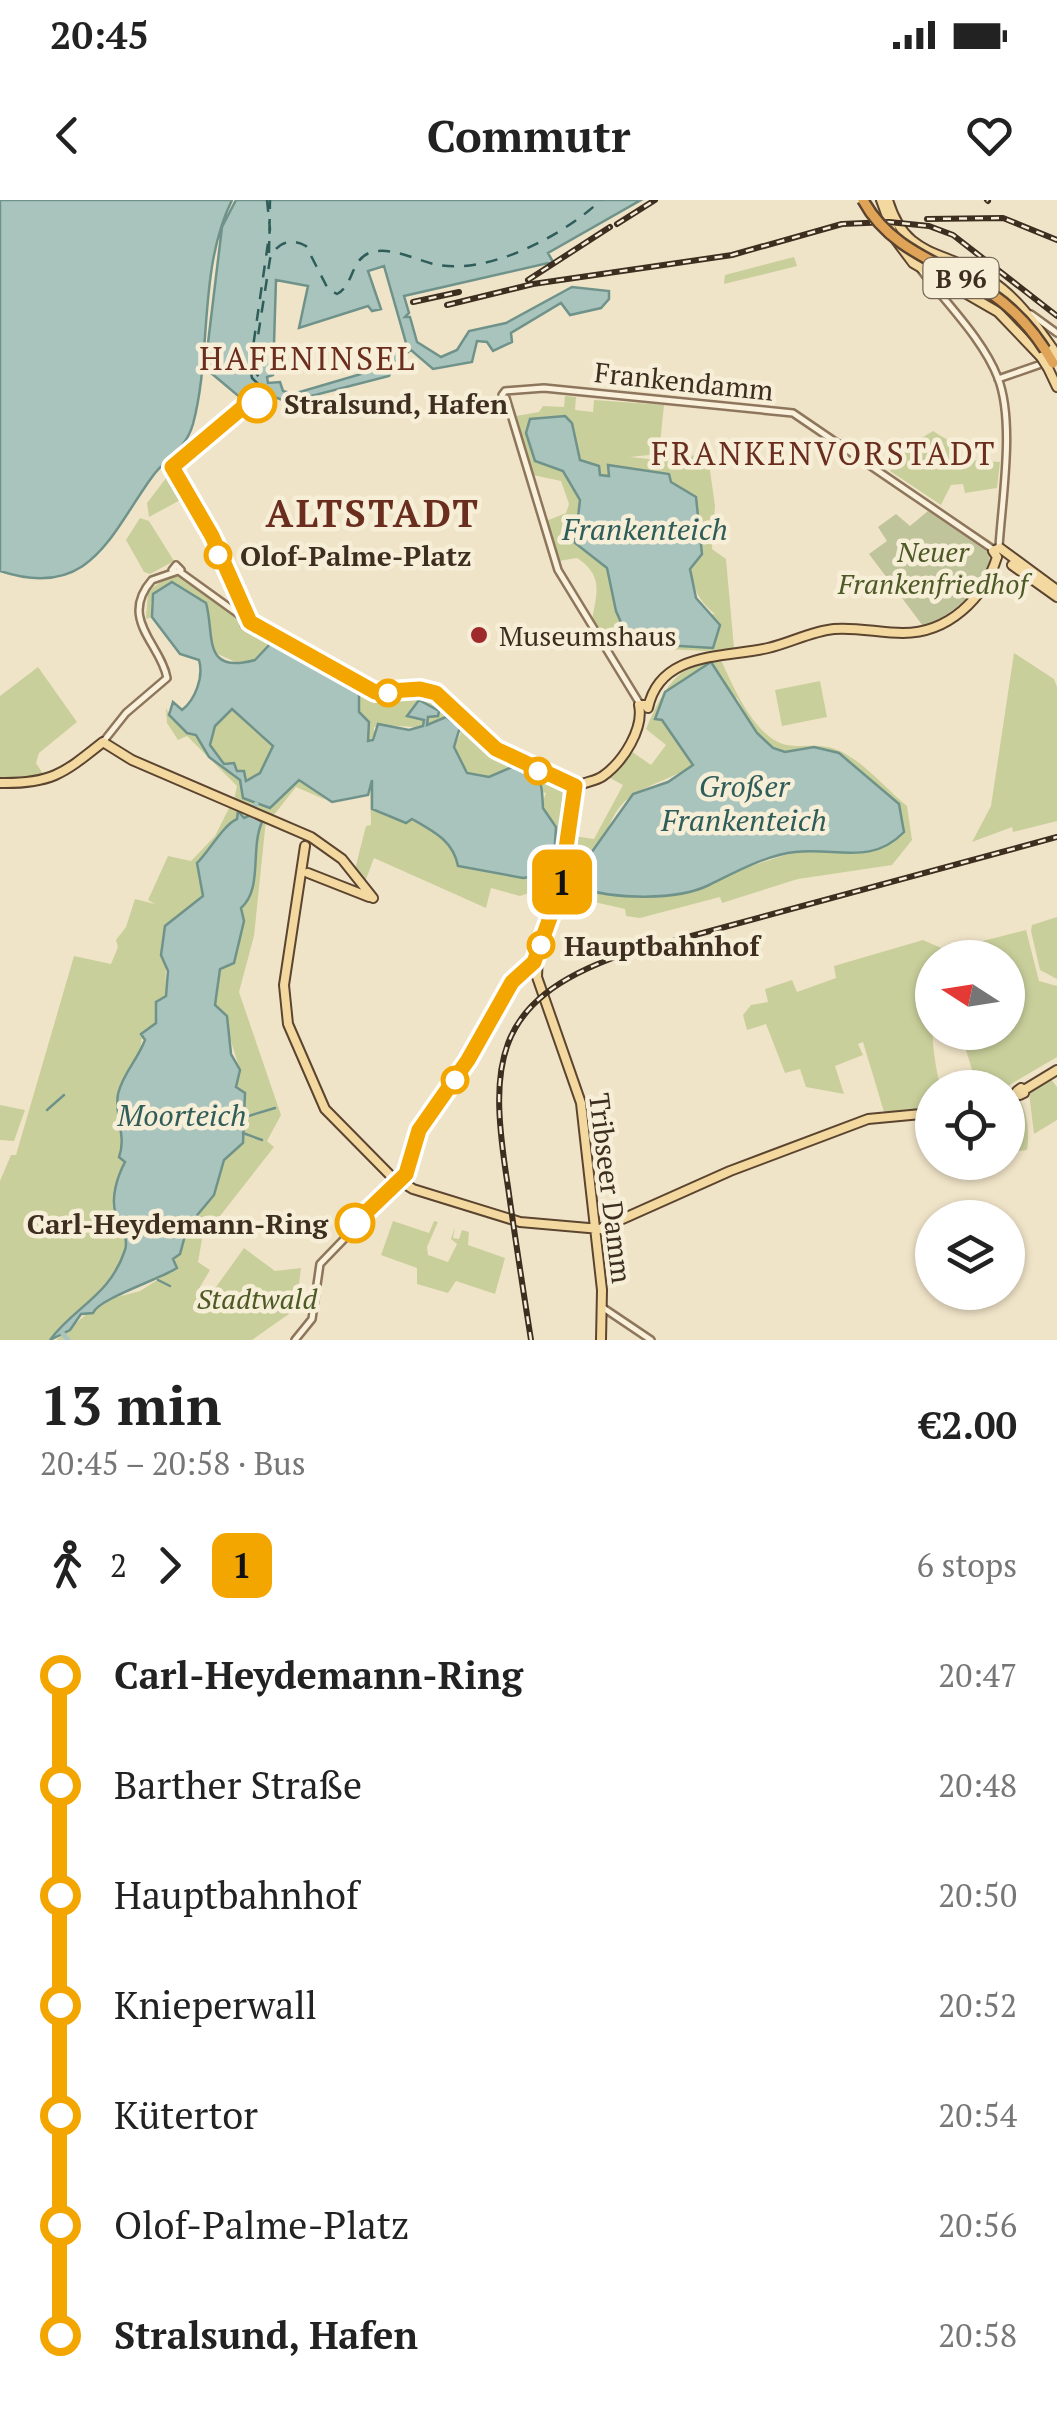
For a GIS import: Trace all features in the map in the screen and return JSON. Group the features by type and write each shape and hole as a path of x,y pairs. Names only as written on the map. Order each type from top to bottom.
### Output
{"highway":[{"name":"B 96","path":"863,200 904,247 1006,305 1054,359"}],"main road":[{"path":"885,203 899,245 921,270 998,312 1041,358 1054,359"},
{"path":"885,203 904,237 978,272 1022,307 1054,359 1057,387"},
{"path":"999,553 1057,594"},
{"path":"991,575 999,553"},
{"path":"999,553 1057,594"},
{"path":"635,734 643,707 684,663 765,649 832,629 907,633 934,628 969,604 1002,563 1012,564"},
{"path":"575,786 606,773 650,713 657,689"},
{"path":"0,783 36,782 61,775 102,742 132,760 295,830 332,851 373,898 308,873 303,859"},
{"name":"Tribseer Damm","path":"575,786 563,897 542,964 552,1018 581,1104 597,1246 601,1340"},
{"path":"295,830 304,837 306,846 284,985 288,1024 326,1110 399,1182 502,1218 594,1230 848,1128 888,1114 915,1113"},
{"path":"306,846 312,840 332,851"},
{"path":"300,880 308,873"},
{"path":"350,889 356,888 355,876"},
{"path":"1025,1090 1057,1070"},
{"path":"575,1229 597,1246"}],"street":[{"path":"921,270 998,379 1005,414 999,553"},
{"path":"1022,307 1057,333"},
{"path":"998,379 1032,371 1054,359"},
{"name":"Frankendamm","path":"643,707 558,570 514,428 508,396 526,388 611,392 794,413 999,553"},
{"path":"102,742 126,713 168,677 145,637 140,599 152,580 172,570 241,616 248,614 250,622 375,692 420,689 436,693 496,749 575,786"},
{"path":"294,1340 312,1319 317,1269 338,1242 399,1182"},
{"path":"602,1307 650,1340"},
{"path":"602,1327 608,1315 618,1316"}],"green space":[{"path":"794,257 797,266 724,284 725,275"},
{"path":"565,396 576,397 575,410 593,412 594,400 664,405 659,454 630,457 686,463 693,455 709,463 715,506 712,549 726,559 734,648 706,651 606,646 592,622 596,587 592,572 577,558 559,561 546,521 566,513 569,504 561,481 533,475 516,416 539,412 543,406 564,407","holes":["565,416 572,423 581,460 600,475 609,476 609,465 669,474 671,482 696,497 690,545 692,576 703,603 715,614 616,611 607,568 575,543 580,500 537,417"]},
{"path":"933,431 954,444 952,459 1000,462 997,488 965,493 963,484 951,485 941,505 890,471 907,447"},
{"path":"170,473 184,498 149,517 147,503"},
{"name":"Neuer Frankenfriedhof","path":"928,511 989,553 989,564 968,597 923,626 869,554 887,541 878,527 896,514 910,526"},
{"path":"140,518 149,521 174,561 150,574 144,572 126,540"},
{"path":"169,576 184,577 238,617 241,625 258,628 374,698 417,694 437,699 492,753 563,787 555,890 544,888 520,896 491,888 486,908 374,858 365,882 355,869 366,826 371,825 370,780 389,815 406,823 412,819 440,835 445,843 536,875 552,874 556,827 542,804 546,793 467,773 454,747 461,733 427,725 428,717 439,712 411,718 424,720 424,726 374,727 374,741 368,741 369,723 256,660 240,664 213,652 208,640 208,609 172,583 151,602 152,617 146,619 148,591"},
{"path":"1014,653 1054,679 1057,687 1057,821 1013,832 1012,827 972,842 991,806"},
{"path":"721,660 746,710 775,741 787,745 820,746 840,751 907,806 912,840 892,865 798,879 722,903 720,897 640,918 626,916 625,909 568,896 574,836 594,839 623,785 610,778 631,751 651,765 666,745 646,729 658,703 682,673","holes":["737,698 767,744 786,751 814,747 838,755 899,804 794,852 720,876 709,885 601,895 605,839 616,813 636,793 693,765 662,720"]},
{"path":"38,667 77,722 39,753 36,763 45,777 0,778 0,696"},
{"path":"820,681 827,717 782,726 775,690"},
{"path":"166,708 172,720 196,734 209,756 241,780 241,793 270,808 299,780 326,800 296,787 273,816 234,800 237,786 187,736 178,740 167,723"},
{"path":"232,709 273,746 260,773 246,782 234,763 225,764 210,746 215,726"},
{"name":"Stadtwald","path":"230,806 266,820 254,936 239,992 281,1115 267,1141 274,1147 202,1239 198,1262 210,1270 200,1287 210,1292 216,1287 244,1248 275,1271 301,1268 296,1309 252,1340 56,1340 102,1301 140,1291 176,1268 173,1259 217,1185 224,1160 244,1138 245,1094 236,1087 240,1070 224,1019 215,1005 220,969 231,965 244,921 241,908 251,891 256,868 257,820 238,816 202,858 203,896 165,926 166,996 159,999 156,1022 142,1037 139,1059 131,1065 118,1094 125,1161 118,1188 127,1240 119,1265 102,1289 50,1340 0,1340 0,1181 11,1155 16,1155 74,956 111,964 118,947 116,940 126,927 135,899 155,904 148,900 168,856 191,861 215,836"},
{"path":"1057,917 1057,979 1040,970 1031,931 1032,925"},
{"path":"1026,930 1039,981 1057,986 1057,1057 1025,1076 1025,1070 972,1070 966,1050 1025,1050 1025,940 987,940"},
{"path":"915,942 915,1050 934,1050 936,1070 915,1070 915,1110 884,1112 863,1042 858,1044 863,1055 835,1066 844,1094 806,1087 800,1069 785,1073 766,1024 747,1030 743,1015 751,1005 768,1002 765,989 792,980 797,992 836,978 834,966"},
{"path":"1050,1078 1057,1087 1057,1120 1034,1134 1029,1093"},
{"path":"0,1105 25,1110 14,1141 0,1140"},
{"path":"1025,1114 1028,1138 1025,1150"},
{"path":"393,1221 429,1233 434,1221 438,1222 427,1247 428,1255 448,1262 457,1244 451,1239 455,1227 453,1238 459,1239 462,1230 469,1232 468,1245 505,1258 495,1294 456,1281 448,1293 417,1284 417,1268 381,1255"}],"water":[{"path":"0,200 232,200 214,254 199,397 190,433 152,477 94,557 77,570 56,577 31,578 0,571"},
{"path":"236,200 641,200 548,253 553,262 404,296 409,313 405,317 410,317 417,342 441,357 457,350 469,331 506,323 572,287 609,291 609,299 601,308 570,315 561,303 511,333 512,342 493,351 487,342 477,341 472,362 433,369 411,350 397,360 389,376 288,402 255,390 242,399 205,368 222,227","holes":["384,266 406,343 391,352 385,367 293,394 283,391 280,382 268,383 267,377 273,375 276,280 308,286 299,328 368,306 372,311 381,309 368,271"]},
{"name":"Frankenteich","path":"565,416 572,423 580,460 599,466 600,475 609,476 608,465 669,474 671,482 696,497 702,554 690,569 696,598 720,625 713,648 630,643 616,611 607,568 575,543 580,500 563,471 535,461 526,433 530,419"},
{"path":"172,582 206,603 214,649 226,662 255,660 272,642 359,691 359,712 369,722 368,741 373,740 378,724 409,730 423,726 424,720 407,716 419,700 439,711 438,716 428,717 427,725 446,717 460,727 454,747 467,773 489,777 512,767 535,778 541,784 543,808 556,827 553,874 523,878 458,866 452,850 435,833 412,819 406,823 372,809 372,780 368,795 332,802 299,780 270,808 243,798 240,780 209,757 196,735 187,733 169,715 173,702 182,710 191,700 200,667 199,660 180,654 152,617 153,594","holes":["232,709 273,746 260,773 246,781 244,771 237,771 234,763 224,764 210,745 215,726"]},
{"name":"Großer Frankenteich","path":"711,662 757,733 773,748 785,752 814,747 839,753 899,804 904,832 879,849 866,852 810,851 773,857 680,894 627,896 580,888 579,870 633,794 668,782 693,765 662,720 655,719 665,692"},
{"name":"Moorteich","path":"238,811 244,818 251,815 262,822 252,890 241,908 244,921 234,963 220,969 215,1005 227,1016 231,1054 240,1070 236,1087 245,1093 243,1143 224,1160 214,1195 194,1219 199,1230 186,1232 180,1254 173,1259 177,1268 106,1302 93,1313 81,1314 70,1330 50,1340 101,1290 125,1250 125,1236 114,1201 125,1162 119,1157 122,1141 118,1094 145,1040 141,1034 156,1023 156,1002 166,996 168,971 161,955 165,926 203,896 197,863 237,819"}],"waterway":[{"path":"252,816 256,804"},
{"path":"47,1110 64,1095"},
{"path":"245,1117 275,1108"},
{"path":"243,1133 262,1140"},
{"path":"158,1280 170,1286"},
{"path":"63,1334 68,1340"}],"ferry route":[{"path":"267,200 270,229 250,368 252,378 269,394"},
{"path":"269,253 270,200"},
{"path":"270,395 253,368 270,259 280,245 295,242 306,246 328,289 337,294 358,262 369,253 395,252 438,265 481,264 547,238 601,200"}],"railway":[{"path":"617,224 655,200"},
{"path":"927,219 1003,218 1057,240"},
{"path":"447,305 533,284 732,255 842,224 889,222 929,226 953,235 1057,316"},
{"path":"528,280 610,227"},
{"path":"413,302 459,292"},
{"path":"531,1340 499,1106 508,1043 523,1017 545,994 578,973 621,955 1057,837"}],"bus line":[{"name":"1","path":"257,403 246,404 172,467 213,540 250,622 375,692 420,689 436,693 482,740 541,773 575,786 560,890 532,967 512,982 468,1060 419,1130 406,1174 355,1223"}],"place":[{"name":"Stralsund, Hafen","path":"257,403"},
{"name":"Olof-Palme-Platz","path":"218,555"},
{"name":"Museumshaus","path":"479,635"},
{"name":"Hauptbahnhof","path":"541,945"},
{"name":"Carl-Heydemann-Ring","path":"355,1223"}],"district":[{"name":"HAFENINSEL","path":"308,358"},
{"name":"FRANKENVORSTADT","path":"824,453"},
{"name":"ALTSTADT","path":"373,513"}]}
